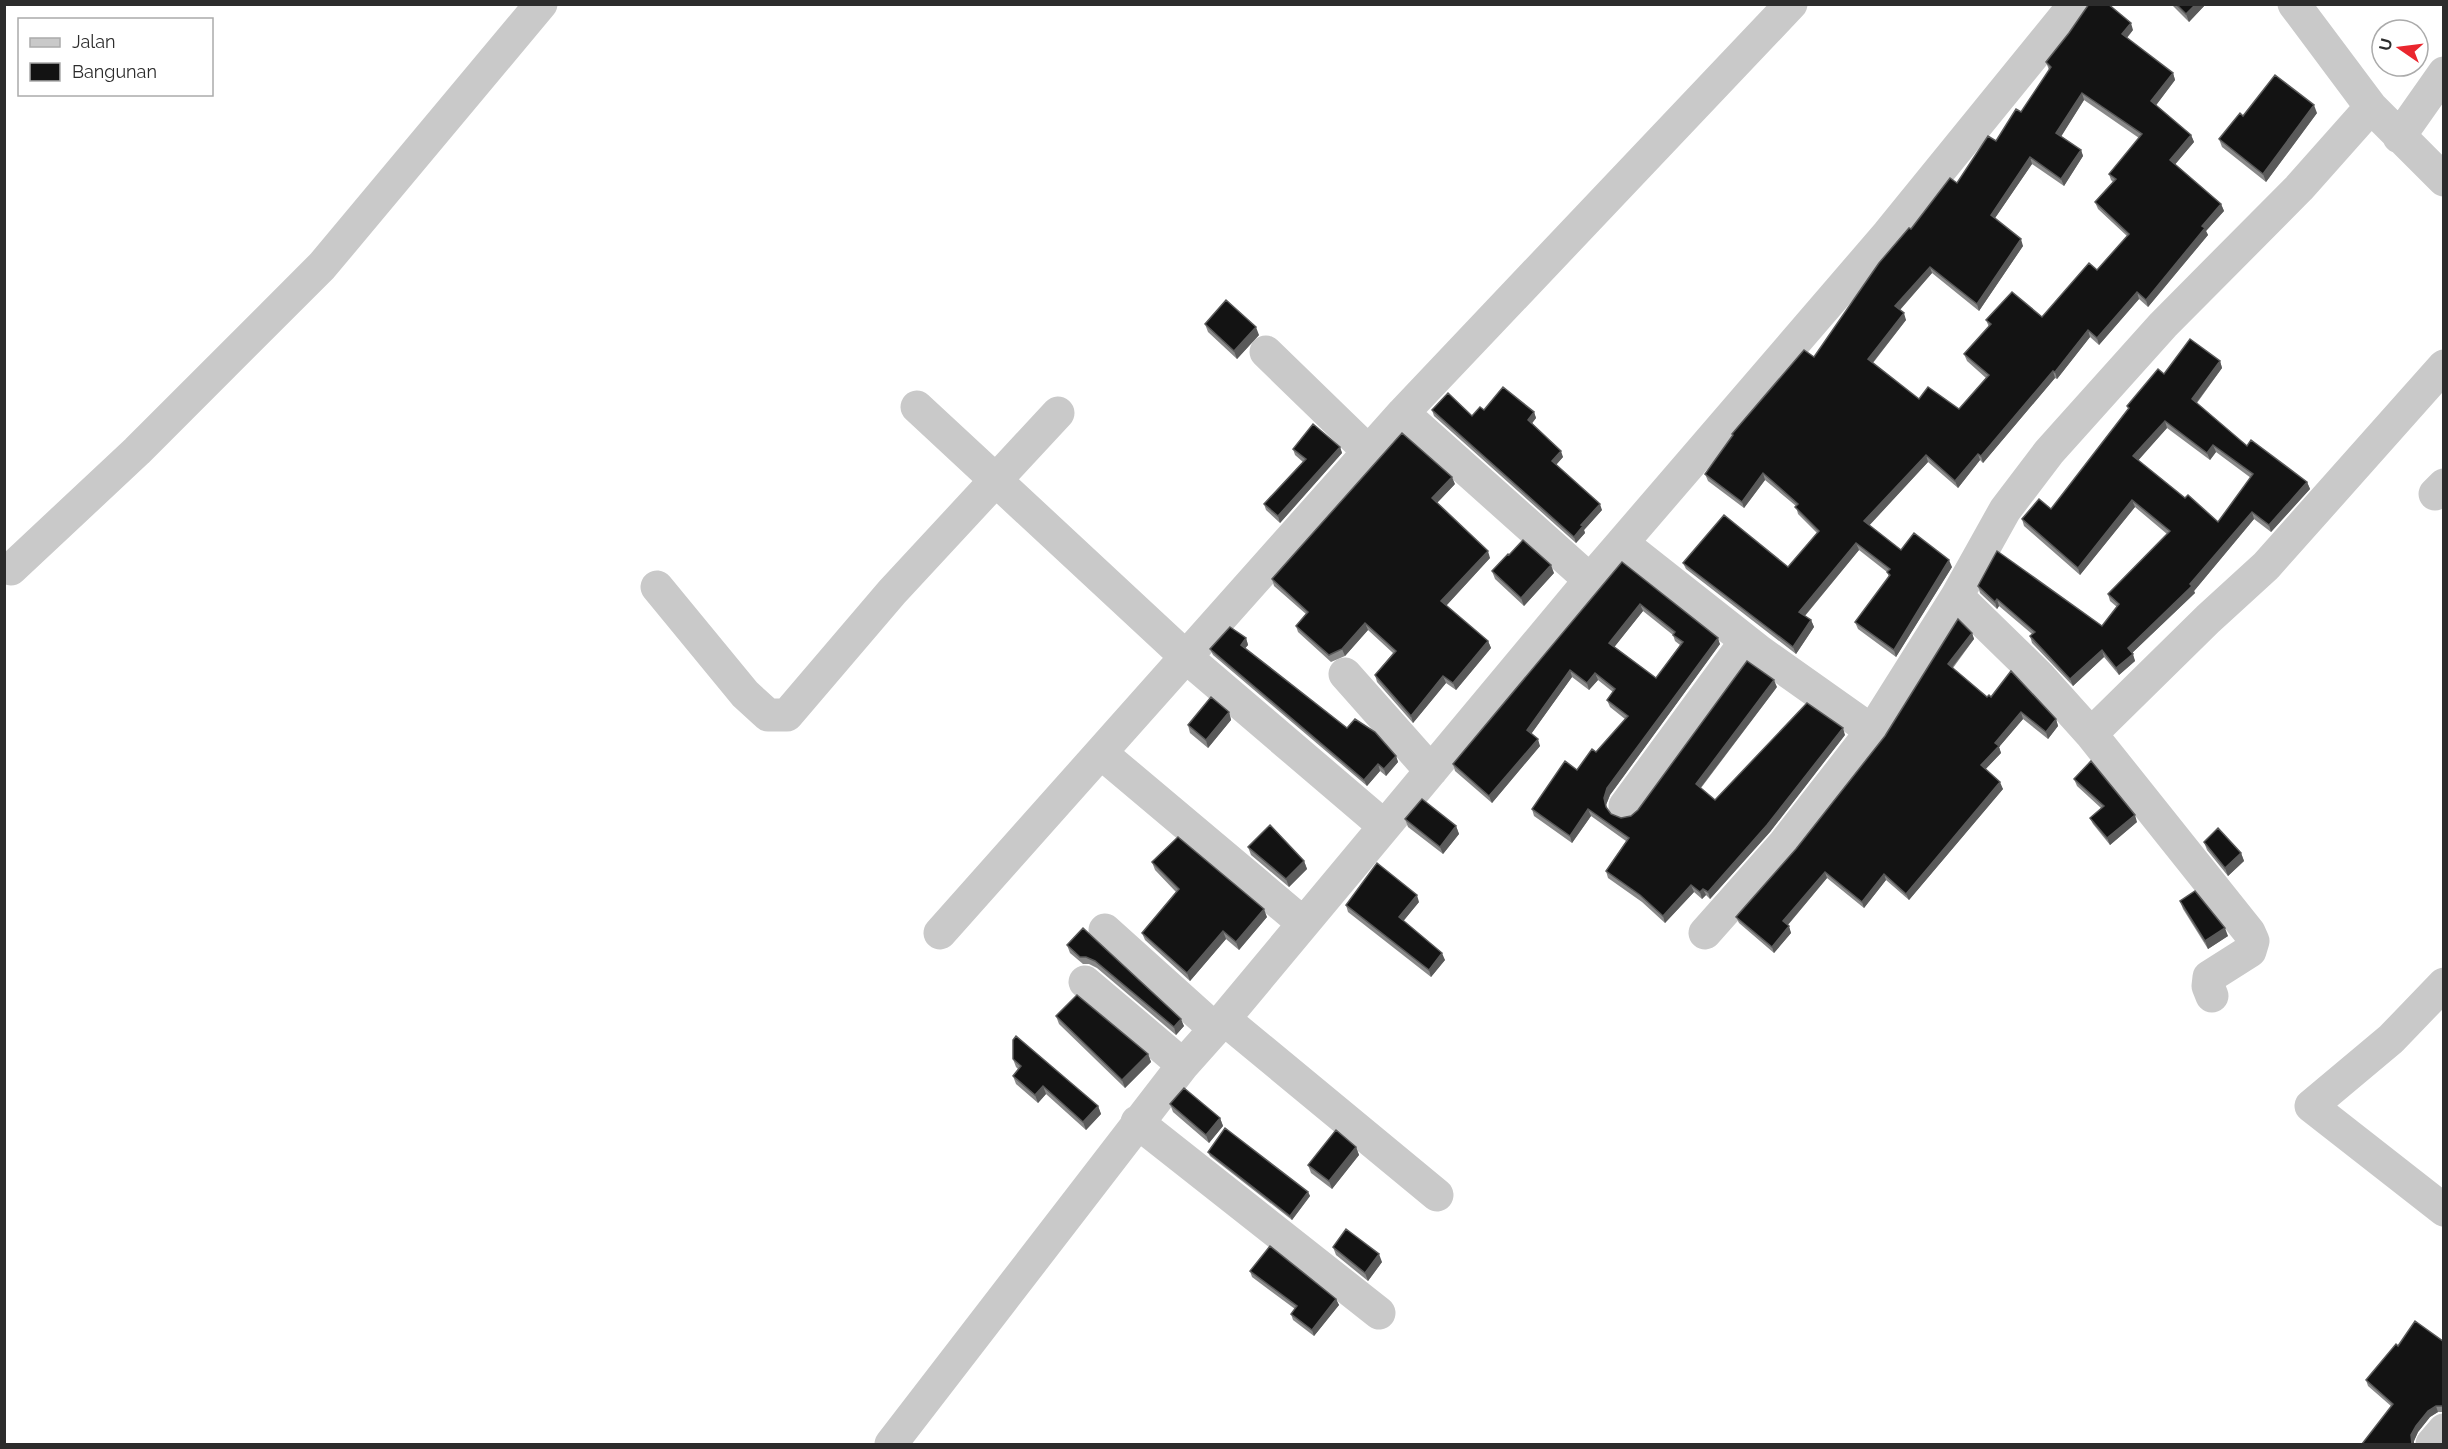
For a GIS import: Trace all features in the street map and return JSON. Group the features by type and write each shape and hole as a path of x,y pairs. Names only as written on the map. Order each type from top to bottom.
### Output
{"street":[{"path":"11,569 138,451 322,266 541,4"},
{"path":"940,933 1403,413 1791,4"},
{"path":"891,1444 1183,1065 1220,1024 1590,580 1888,234 2075,4"},
{"path":"2294,4 2371,107 2444,180"},
{"path":"2399,137 2444,73"},
{"path":"1705,933 1832,786 1872,731 1957,596 2006,510 2049,452 2163,325 2299,188 2371,107"},
{"path":"1266,352 1369,452"},
{"path":"2091,734 2208,619 2266,566 2444,366"},
{"path":"917,406 1186,657 1384,826"},
{"path":"657,586 745,694 768,716 787,715 892,592 1058,413"},
{"path":"1403,413 1590,580"},
{"path":"1622,543 1746,640 1872,731"},
{"path":"1957,596 2039,676 2091,734 2249,932 2253,941 2250,951 2209,977 2208,986 2212,996"},
{"path":"1625,806 1746,640"},
{"path":"1345,674 1431,771"},
{"path":"1101,753 1303,923"},
{"path":"1105,930 1437,1195"},
{"path":"1085,982 1183,1065"},
{"path":"2444,984 2391,1039 2311,1106 2444,1210"},
{"path":"1137,1122 1379,1313"},
{"path":"2432,1444 2444,1430"}],"building":[{"path":"2089,4 2108,4 2131,23 2122,34 2173,73 2151,101 2191,135 2170,160 2221,204 2202,226 2205,228 2146,300 2137,292 2097,338 2088,330 2055,372 2053,371 1981,456 1978,454 1955,481 1926,455 1864,521 1901,550 1914,533 1949,560 1894,650 1855,622 1890,575 1887,572 1890,569 1856,543 1799,612 1811,620 1793,647 1683,563 1724,515 1788,567 1819,531 1795,507 1798,504 1763,473 1742,502 1705,474 1732,434 1804,350 1814,357 1879,263 1909,228 1911,229 1950,178 1957,183 1988,136 1996,141 2016,109 2021,112 2051,67 2046,62","holes":["2082,93 2142,134 2109,174 2116,179 2095,202 2129,234 2097,270 2089,263 2042,317 2012,292 1986,320 1991,324 1964,354 1989,375 1959,409 1928,387 1919,399 1868,359 1904,313 1895,306 1930,267 1977,304 2021,239 1991,215 2030,157 2061,179 2081,150 2056,133"]},
{"path":"2176,4 2196,4 2186,14"},
{"path":"2275,75 2314,105 2263,174 2219,139 2240,113 2243,116"},
{"path":"1226,300 1256,327 1234,351 1205,324"},
{"path":"2190,339 2220,361 2192,399 2247,446 2251,440 2307,482 2269,525 2252,512 2190,584 2192,586 2128,648 2133,654 2116,668 2102,650 2070,679 2030,636 2035,632 1997,599 1995,602 1978,586 1997,551 2102,626 2119,604 2108,594 2170,531 2132,500 2078,568 2022,519 2039,499 2051,509 2129,408 2127,406 2158,369 2164,374","holes":["2165,421 2207,453 2213,445 2253,474 2218,522 2188,495 2185,498 2133,456"]},
{"path":"1503,387 1534,412 1528,420 1561,451 1552,461 1600,504 1581,525 1583,526 1574,537 1432,410 1448,393 1472,416 1480,407 1484,410"},
{"path":"1313,424 1340,447 1278,516 1264,504 1306,459 1293,449"},
{"path":"1402,433 1452,477 1432,498 1488,551 1441,601 1488,641 1453,683 1443,676 1411,716 1375,675 1396,651 1365,623 1342,649 1329,655 1296,626 1308,612 1272,579"},
{"path":"1523,540 1551,565 1521,598 1492,571"},
{"path":"1622,562 1718,638 1607,788 1604,798 1611,814 1621,818 1631,816 1638,810 1747,661 1774,680 1696,784 1715,800 1807,703 1843,728 1767,825 1708,892 1703,889 1700,892 1691,885 1663,916 1640,895 1606,871 1629,838 1588,809 1570,836 1532,809 1565,761 1577,770 1592,749 1596,752 1628,716 1607,700 1615,689 1595,673 1587,683 1570,670 1527,730 1538,739 1489,796 1453,764","holes":["1640,604 1675,632 1673,635 1683,642 1656,678 1609,643"]},
{"path":"1958,619 1972,633 1948,664 1987,697 1989,695 1991,697 2011,671 2056,719 2046,732 2021,712 1995,743 1999,746 1981,765 2000,782 1906,894 1884,874 1862,902 1825,872 1783,921 1789,926 1772,947 1736,917 1796,849 1885,736"},
{"path":"1230,627 1246,638 1241,645 1347,728 1355,719 1375,732 1396,756 1384,769 1378,764 1364,780 1210,649"},
{"path":"1211,697 1229,712 1206,740 1188,725"},
{"path":"2091,761 2135,815 2107,838 2090,818 2104,806 2074,779"},
{"path":"1422,799 1456,826 1440,847 1405,819"},
{"path":"1270,825 1304,861 1286,879 1248,847"},
{"path":"2218,828 2241,853 2225,868 2204,842"},
{"path":"1178,837 1264,909 1236,942 1223,931 1187,973 1142,933 1179,889 1152,862"},
{"path":"1377,863 1417,895 1399,917 1442,953 1429,970 1346,905"},
{"path":"2195,891 2225,928 2205,941 2180,901"},
{"path":"1083,928 1181,1019 1174,1027 1095,961 1080,957 1067,945"},
{"path":"1077,995 1148,1054 1122,1080 1056,1016"},
{"path":"1016,1036 1098,1106 1083,1122 1043,1086 1035,1095 1013,1076 1021,1066 1013,1059 1013,1040"},
{"path":"1184,1088 1220,1118 1206,1135 1170,1104"},
{"path":"1225,1128 1308,1192 1290,1216 1208,1152"},
{"path":"1336,1130 1356,1147 1329,1181 1308,1165"},
{"path":"1346,1229 1379,1254 1365,1273 1333,1247"},
{"path":"1270,1246 1336,1299 1312,1330 1291,1314 1297,1306 1250,1271"},
{"path":"2415,1321 2444,1342 2444,1406 2436,1406 2428,1411 2411,1435 2412,1444 2362,1444 2393,1404 2366,1380 2396,1344 2398,1346"}]}
